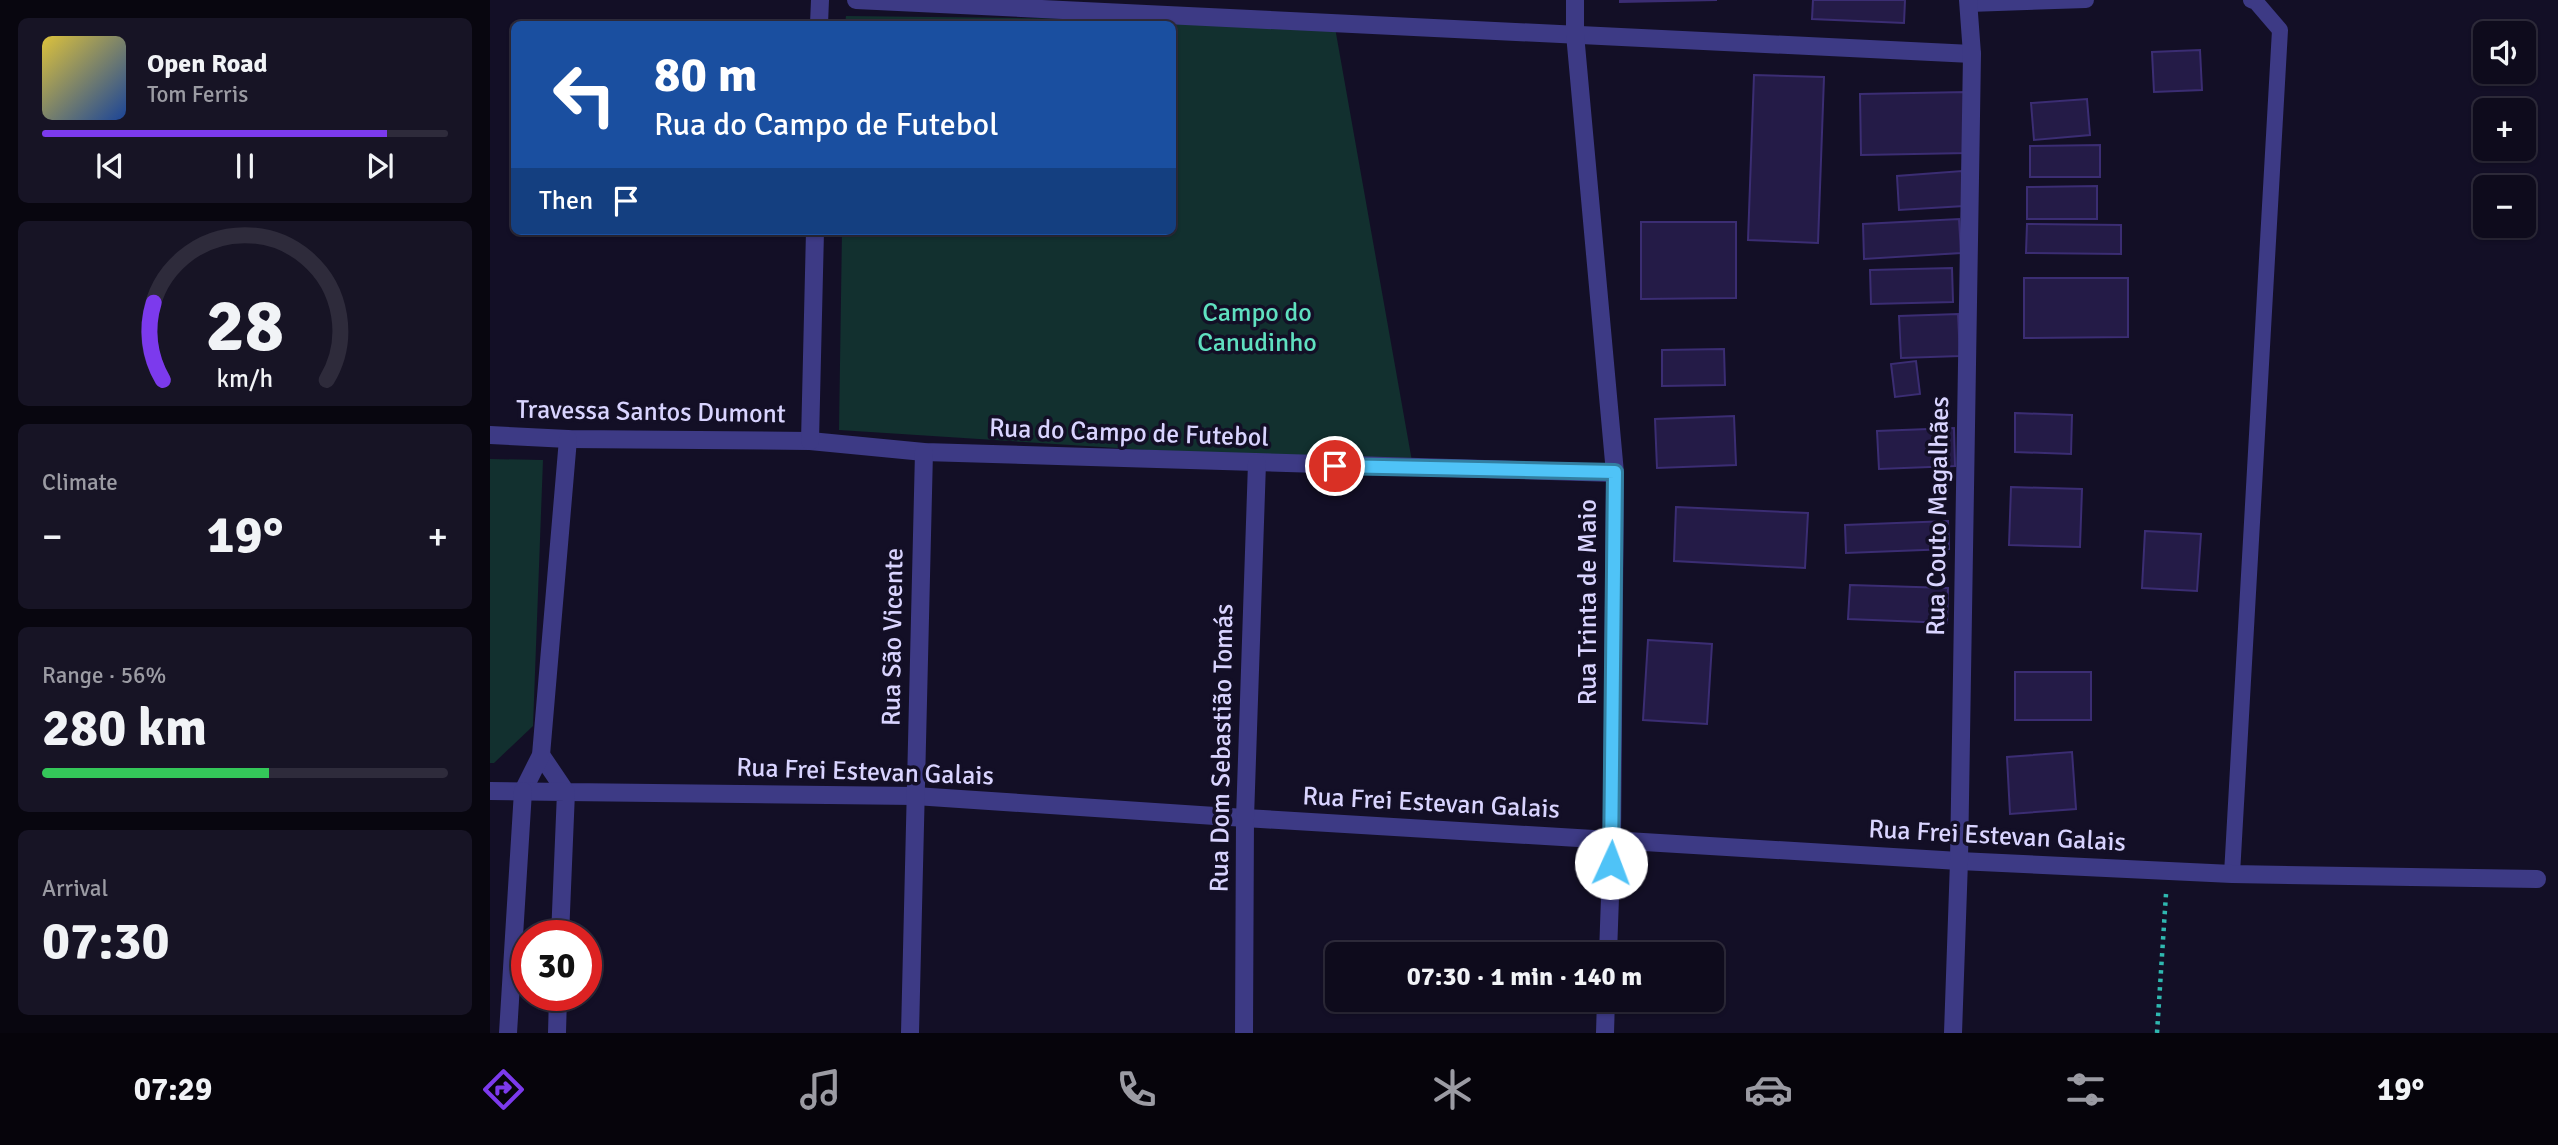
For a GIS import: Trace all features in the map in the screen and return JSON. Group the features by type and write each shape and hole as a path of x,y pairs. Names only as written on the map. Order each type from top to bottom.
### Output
{"street":[{"path":"819,21 820,0"},
{"path":"856,0 1191,7 1575,34 1972,54"},
{"name":"Rua Trinta de Maio","path":"1575,0 1575,34 1615,472 1612,840 1608,942"},
{"name":"Rua Couto Magalhães","path":"1953,1033 1972,54 1968,2"},
{"path":"810,441 815,235"},
{"name":"Travessa Santos Dumont","path":"490,435 568,439 810,441"},
{"path":"508,1033 523,791 541,755 568,439"},
{"name":"Rua do Campo de Futebol","path":"810,441 924,452 1615,472"},
{"name":"Rua São Vicente","path":"910,1033 924,452"},
{"name":"Rua Dom Sebastião Tomás","path":"1244,1033 1245,818 1257,463"},
{"path":"541,755 566,792 562,920"},
{"name":"Rua Frei Estevan Galais","path":"490,791 915,796 1958,861 2232,874 2537,879"},
{"path":"557,1033 558,1011"},
{"path":"1605,1033 1606,1012"}],"lane":[{"path":"1968,2 2086,0"},
{"path":"2232,874 2280,30 2256,2 2251,0"}],"path":[{"path":"2157,1033 2168,871"}],"green space":[{"name":"Campo do Canudinho","path":"846,16 1334,22 1413,467 839,430 842,235 1176,235 1176,21 845,21"},
{"path":"490,459 543,460 533,726 494,763 490,763"}],"building":[{"path":"1620,0 1717,0 1620,2"},
{"path":"1813,0 1905,0 1904,23 1812,19"},
{"path":"2200,50 2202,90 2154,92 2152,52"},
{"path":"1754,75 1824,77 1818,243 1748,240"},
{"path":"1967,92 1968,153 1861,155 1860,94"},
{"path":"2087,99 2090,135 2034,140 2031,103"},
{"path":"2100,145 2100,177 2030,177 2030,146"},
{"path":"1962,171 1964,206 1899,210 1897,176"},
{"path":"2097,186 2097,219 2027,219 2027,187"},
{"path":"1959,219 1961,253 1864,259 1863,224"},
{"path":"1641,222 1736,222 1736,298 1641,299"},
{"path":"2027,224 2121,225 2121,254 2026,253"},
{"path":"1952,268 1953,302 1871,304 1870,270"},
{"path":"2024,278 2128,278 2128,337 2024,338"},
{"path":"1958,314 1960,356 1901,358 1899,316"},
{"path":"1724,349 1725,385 1662,386 1662,350"},
{"path":"1916,361 1920,394 1895,397 1891,364"},
{"path":"2015,413 2072,415 2071,454 2015,452"},
{"path":"1734,416 1736,465 1657,468 1655,419"},
{"path":"1954,428 1955,466 1879,469 1877,431"},
{"path":"2011,487 2082,489 2080,547 2009,545"},
{"path":"1676,507 1808,513 1805,568 1674,561"},
{"path":"1948,521 1949,549 1846,553 1845,525"},
{"path":"2145,531 2201,534 2197,591 2142,588"},
{"path":"1850,585 1948,588 1947,623 1848,619"},
{"path":"1648,640 1712,644 1707,724 1643,720"},
{"path":"2015,672 2091,672 2091,720 2015,720"},
{"path":"2072,752 2076,809 2010,814 2007,757"}],"route":[{"path":"1335,466 1615,472 1611,863"}]}
